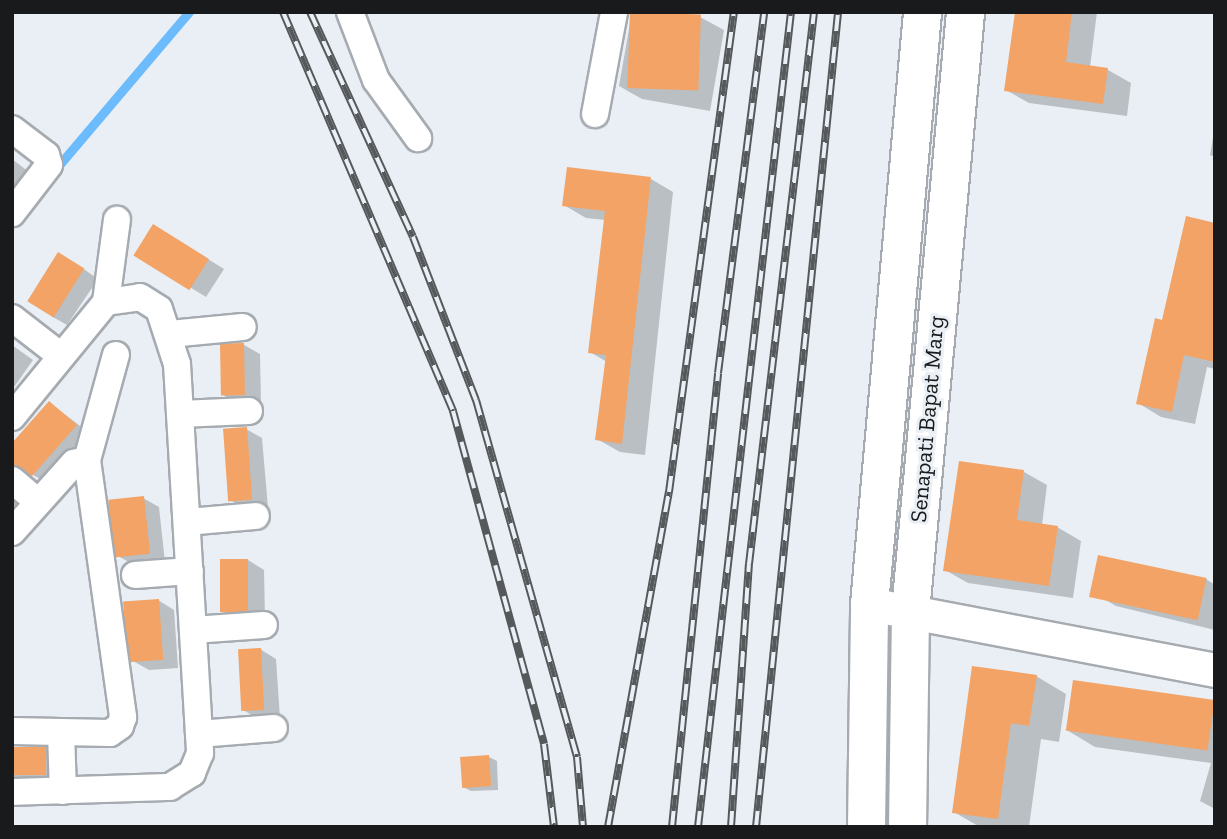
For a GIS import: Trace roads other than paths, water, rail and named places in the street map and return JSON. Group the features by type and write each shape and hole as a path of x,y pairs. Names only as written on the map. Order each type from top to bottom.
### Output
{"main road":[{"name":"Senapati Bapat Marg","path":"866,827 869,604 922,12"},
{"name":"Senapati Bapat Marg","path":"907,827 910,611 965,12"},
{"path":"906,180 948,182"},
{"path":"886,409 928,413"}],"street":[{"path":"350,12 376,80 418,138"},
{"path":"595,114 614,12"},
{"path":"12,129 46,155 49,164 12,213"},
{"path":"12,417 106,302 117,220"},
{"path":"12,792 170,787 192,774 201,752 180,414 170,334 159,309 140,298 106,302"},
{"path":"12,318 61,356"},
{"path":"170,334 243,327"},
{"path":"12,731 110,733 120,726 123,717 87,460 116,355"},
{"path":"180,414 249,411"},
{"path":"12,532 74,463 87,460"},
{"path":"12,480 38,502"},
{"path":"187,522 256,516"},
{"path":"135,575 190,571"},
{"path":"869,604 1215,670"},
{"path":"193,629 264,625"},
{"path":"199,734 274,728"},
{"path":"61,732 63,791"}],"waterway":[{"path":"54,171 189,12"}],"railway":[{"path":"283,12 453,411 544,744 554,827"},
{"path":"310,12 413,237 476,400 577,757 583,827"},
{"path":"608,827 669,492 734,12"},
{"path":"672,827 718,373 764,12"},
{"path":"698,827 791,12"},
{"path":"731,827 749,564 814,12"},
{"path":"756,827 838,12"}]}
